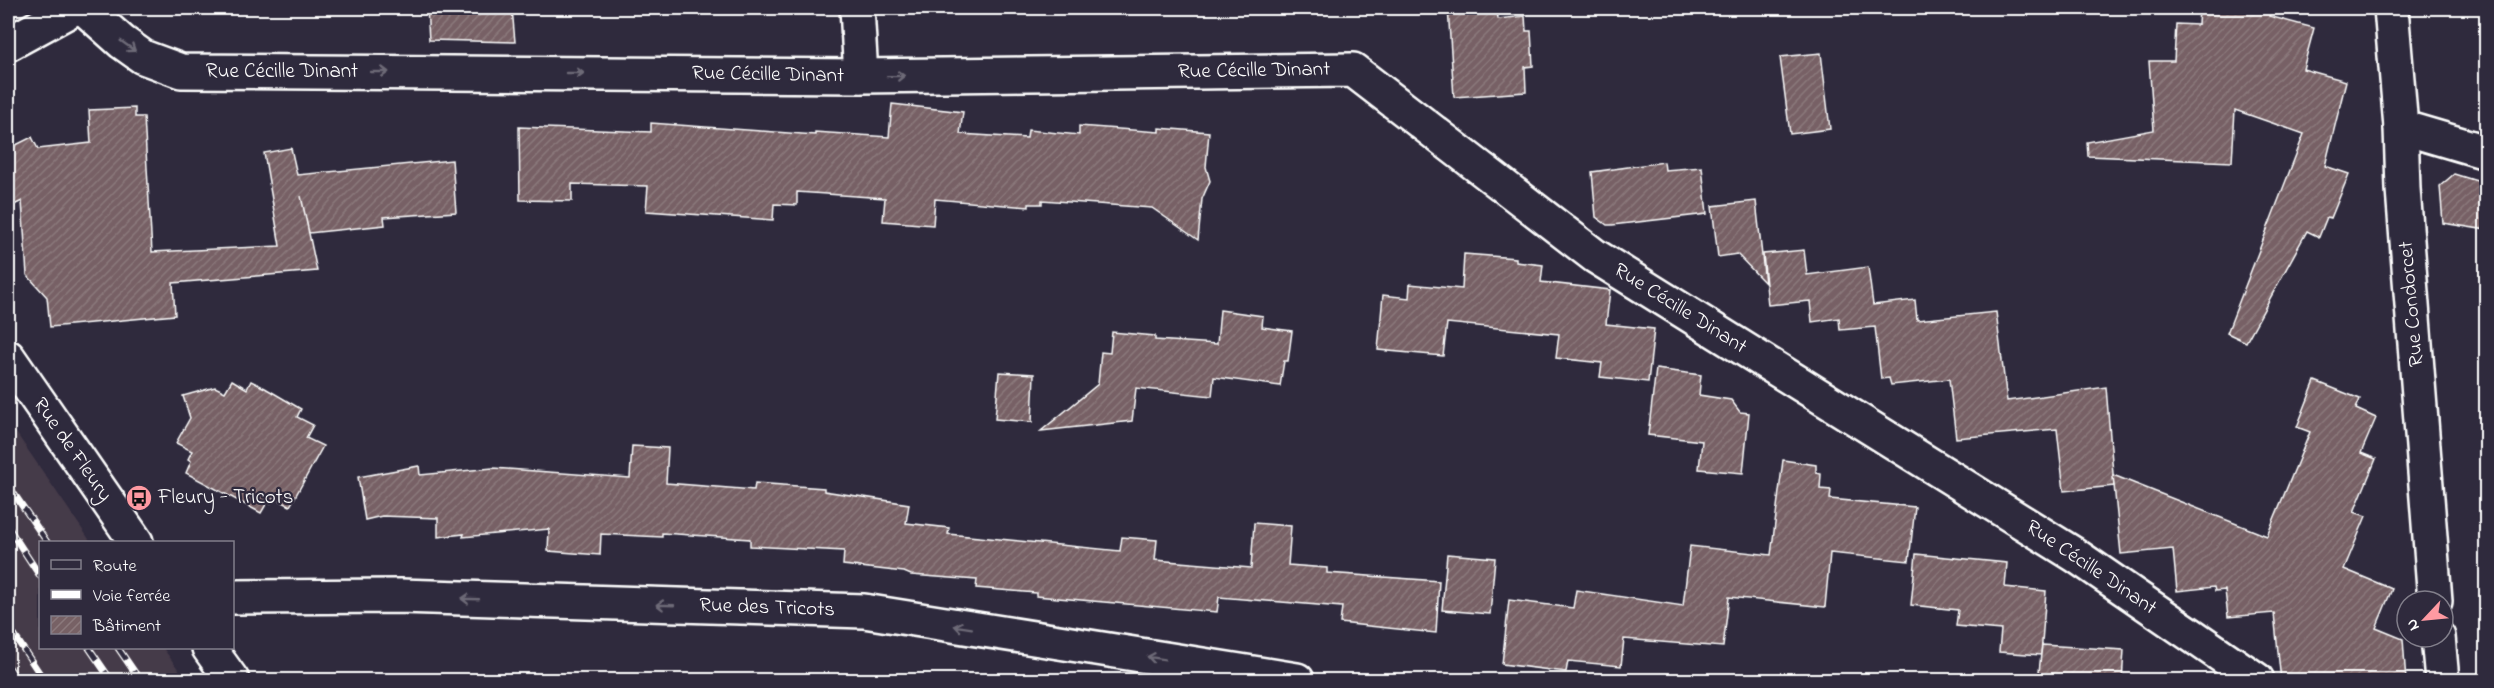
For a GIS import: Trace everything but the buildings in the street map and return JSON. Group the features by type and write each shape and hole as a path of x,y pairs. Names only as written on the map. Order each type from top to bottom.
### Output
{"street":[{"path":"8,44 74,8"},
{"name":"Rue Cécille Dinant","path":"84,8 122,42 143,57 181,71 861,76 1353,70 1596,256 2075,555 2257,681"},
{"path":"857,8 861,76"},
{"name":"Rue Condorcet","path":"2391,8 2434,589"},
{"path":"2401,128 2487,152"},
{"name":"Rue de Fleury","path":"8,357 135,541"},
{"name":"Rue des Tricots","path":"234,597 400,596 864,611 1297,681"},
{"path":"210,649 232,681"},
{"path":"2439,649 2442,681"}],"shaded area":[{"path":"8,421 90,541 39,541 39,649 164,649 186,680 8,680"}],"railway":[{"path":"8,485 46,541"},
{"path":"8,527 39,574"},
{"path":"8,626 44,680"},
{"path":"90,649 111,680"},
{"path":"119,649 140,680"},
{"path":"8,666 18,680"}],"place":[{"name":"Fleury - Tricots","path":"139,498"}]}
